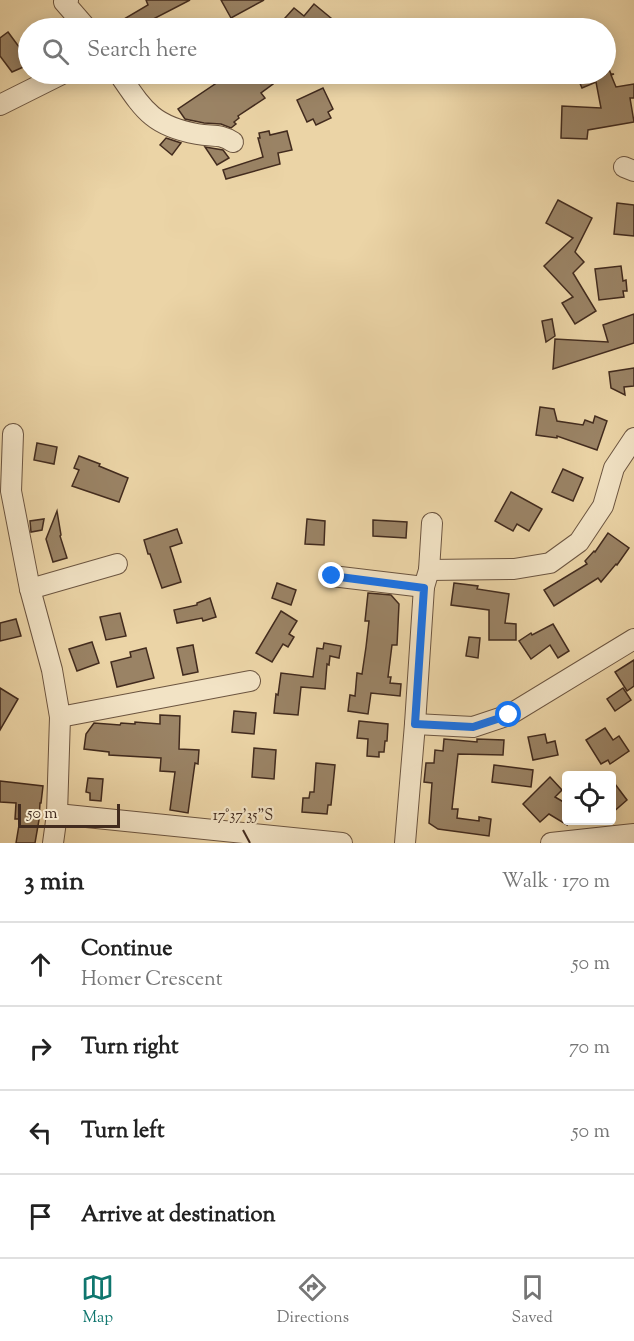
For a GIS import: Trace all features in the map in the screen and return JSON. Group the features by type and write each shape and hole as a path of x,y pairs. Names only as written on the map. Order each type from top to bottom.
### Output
{"street":[{"path":"66,1 79,18"},
{"path":"0,105 42,84"},
{"path":"126,84 146,111 158,121 190,133 225,137 233,142"},
{"path":"13,434 5,491 52,670 60,717 57,814 53,843"},
{"path":"332,576 426,579 550,563 579,542 603,506 614,468 634,438"},
{"path":"405,843 432,523"},
{"path":"30,589 117,564"},
{"path":"415,724 473,727 509,715 634,639"},
{"path":"60,717 250,681"},
{"path":"57,814 342,843"},
{"path":"551,843 634,834"}],"building":[{"path":"146,0 190,0 155,18 126,18 148,5"},
{"path":"221,0 264,0 231,18"},
{"path":"314,4 331,18 285,18 294,8 304,16"},
{"path":"8,32 18,46 18,69 12,72 0,56 0,38"},
{"path":"215,84 273,84 261,93 265,98 238,116 239,118 234,122 236,124 231,128 221,124 185,119 178,109"},
{"path":"596,84 615,84 616,87 634,84 634,98 630,98 634,122 588,130 587,139 561,138 562,106 601,108"},
{"path":"323,88 333,109 328,112 331,118 316,125 313,119 307,122 297,100"},
{"path":"269,131 270,135 287,131 292,150 278,153 280,164 226,179 223,170 263,157 258,138 260,138 259,133"},
{"path":"166,138 181,143 172,155 160,145"},
{"path":"205,147 223,150 229,158 217,165"},
{"path":"558,200 592,218 575,252 584,262 573,273 596,311 575,324 562,303 573,297 544,266 573,238 546,223"},
{"path":"617,203 634,205 634,236 614,234"},
{"path":"621,266 623,281 626,280 627,291 623,291 624,297 599,300 595,269"},
{"path":"634,314 634,343 553,369 555,339 608,342 603,325"},
{"path":"552,319 555,336 546,342 542,321"},
{"path":"634,368 634,386 624,387 625,395 611,388 609,372"},
{"path":"540,407 554,409 557,421 583,425 585,420 593,423 595,416 607,421 597,450 557,436 557,438 536,435"},
{"path":"37,443 57,447 54,464 34,460"},
{"path":"79,456 128,478 119,502 72,486 79,470 74,468"},
{"path":"563,469 583,478 573,501 552,492"},
{"path":"511,492 542,509 529,531 517,524 513,531 495,521"},
{"path":"57,511 60,536 67,558 53,562 46,539"},
{"path":"44,519 42,530 31,532 30,521"},
{"path":"307,519 325,521 324,545 305,544"},
{"path":"373,520 407,522 406,538 373,536"},
{"path":"177,529 182,543 170,547 181,582 162,588 144,540"},
{"path":"608,533 629,548 617,565 601,582 598,578 554,606 544,590 587,564 585,561 595,552"},
{"path":"277,583 296,590 291,605 272,598"},
{"path":"454,583 509,594 505,623 516,624 516,640 489,640 489,610 451,605"},
{"path":"368,593 391,595 399,604 397,645 392,645 388,677 391,677 390,683 401,684 400,696 371,693 368,714 348,711 350,695 355,696 357,673 362,674 369,621 365,621"},
{"path":"210,598 216,617 203,621 202,618 177,623 174,610 197,605"},
{"path":"281,611 297,621 289,634 294,637 288,647 283,644 272,662 256,653"},
{"path":"120,613 126,636 106,640 100,617"},
{"path":"16,619 21,636 0,641 0,623"},
{"path":"553,624 569,651 558,658 550,645 531,659 519,641"},
{"path":"469,637 480,638 478,658 466,656"},
{"path":"92,642 99,663 77,671 69,649"},
{"path":"324,643 341,646 339,658 330,656 329,665 327,664 325,689 301,687 298,715 274,713 281,673 313,677 317,648 323,649"},
{"path":"193,645 198,672 183,675 177,648"},
{"path":"146,648 154,678 117,687 111,662 131,657 130,652"},
{"path":"634,660 634,686 627,691 615,672"},
{"path":"0,688 18,699 0,730"},
{"path":"623,688 631,700 615,711 607,699"},
{"path":"234,711 256,713 254,734 232,732"},
{"path":"160,715 180,716 179,749 199,750 188,813 170,810 175,772 160,771 161,758 109,755 109,752 84,749 86,734 94,723 160,724"},
{"path":"359,721 388,724 384,752 379,752 379,757 367,756 368,739 357,738"},
{"path":"605,728 613,740 619,736 629,751 610,764 608,760 601,764 586,740"},
{"path":"545,734 547,743 555,741 558,755 533,760 528,737"},
{"path":"444,739 477,742 477,739 504,740 503,755 458,754 452,809 458,809 457,818 479,821 479,817 491,819 489,836 438,829 429,823 432,783 424,782 426,763 434,763 435,750 443,751"},
{"path":"254,748 276,750 274,779 252,777"},
{"path":"316,763 335,765 331,805 328,805 327,814 302,812 303,798 309,798 310,792 314,792"},
{"path":"494,765 533,770 531,787 492,782"},
{"path":"550,777 562,790 555,797 562,801 562,822 549,814 540,822 523,804"},
{"path":"88,778 103,779 101,801 90,800 90,793 86,792"},
{"path":"0,781 43,786 35,843 16,843 20,819 15,819 16,803 0,802"},
{"path":"616,785 627,800 616,810"}],"route":[{"path":"332,576 424,588 415,724 473,727 509,715"}]}
